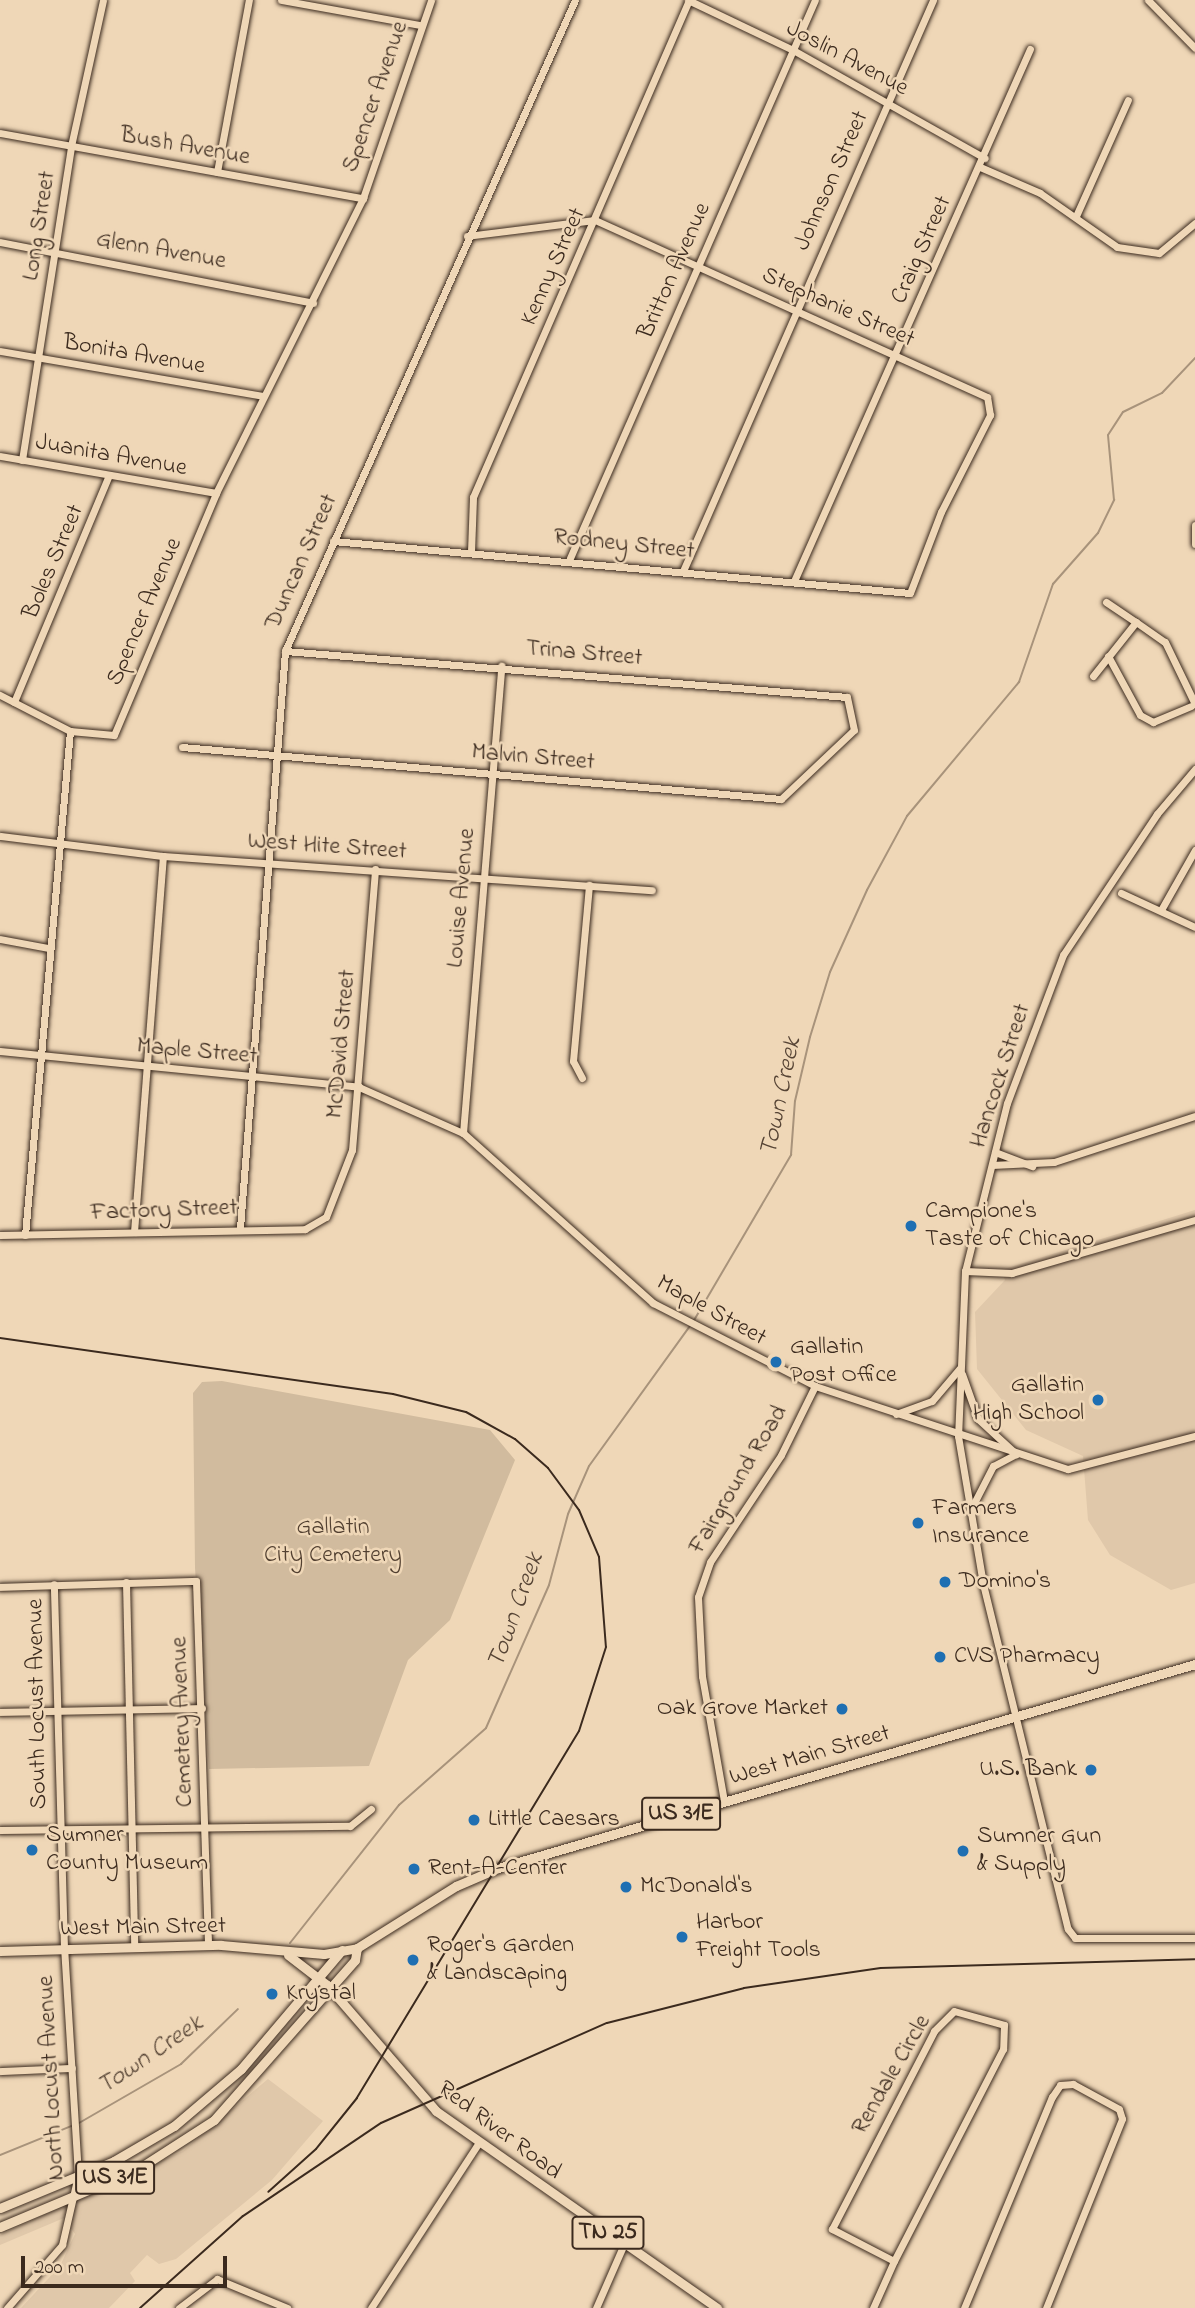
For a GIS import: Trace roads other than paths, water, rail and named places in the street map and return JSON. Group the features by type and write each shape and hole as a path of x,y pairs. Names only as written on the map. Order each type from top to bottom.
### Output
{"main road":[{"name":"US 31E","path":"1020,1715 1195,1664"},
{"name":"West Main Street","path":"357,1948 466,1880 1020,1715"},
{"name":"West Main Street","path":"0,1951 208,1945 287,1954 343,1948"},
{"name":"US 31E","path":"0,2208 78,2175 174,2126 241,2068 316,1975 343,1948"},
{"path":"343,1948 357,1948"},
{"name":"US 31E","path":"0,2227 138,2169 221,2113 327,1985 355,1960 357,1948"},
{"name":"Red River Road","path":"287,1954 327,1985 424,2102 478,2144 717,2308"},
{"path":"206,2100 221,2113"}],"street":[{"name":"Long Street","path":"22,460 71,146 103,0"},
{"path":"217,172 249,0"},
{"path":"281,0 420,25"},
{"name":"Spencer Avenue","path":"70,731 114,735 216,493 262,397 313,303 362,198 420,25 431,0"},
{"name":"Duncan Street","path":"240,1228 285,651 467,236 575,0"},
{"name":"Joslin Avenue","path":"688,0 793,50 985,158"},
{"name":"Kenny Street","path":"471,552 473,497 596,220 688,0"},
{"name":"Britton Avenue","path":"570,558 815,0"},
{"name":"Johnson Street","path":"683,570 933,0"},
{"path":"1148,0 1195,48"},
{"name":"Craig Street","path":"794,581 985,158 1030,48"},
{"path":"1076,216 1128,100"},
{"name":"Bush Avenue","path":"0,133 362,198"},
{"path":"980,167 1076,216 1093,234 1138,252 1159,253 1195,223"},
{"path":"467,236 596,220"},
{"name":"Stephanie Street","path":"596,220 987,397 990,406 910,593"},
{"name":"Glenn Avenue","path":"0,242 313,303"},
{"name":"Bonita Avenue","path":"0,351 262,397"},
{"name":"Juanita Avenue","path":"0,456 216,493"},
{"name":"Boles Street","path":"14,702 109,475"},
{"path":"1195,525 1195,544"},
{"name":"Rodney Street","path":"332,541 570,558 910,593"},
{"path":"1106,602 1165,642 1193,705 1153,722 1140,715 1108,656"},
{"path":"1093,677 1136,622"},
{"name":"Trina Street","path":"285,651 501,666 847,697 854,730"},
{"name":"Louise Avenue","path":"463,1133 501,666"},
{"path":"0,695 70,731 57,845 25,1235"},
{"name":"Malvin Street","path":"182,747 279,753 782,799 854,730"},
{"name":"Hancock Street","path":"958,1436 965,1271 995,1153 1063,956 1157,814 1195,769"},
{"name":"West Hite Street","path":"0,836 163,856 652,890"},
{"path":"1161,910 1195,850"},
{"path":"134,1232 163,856"},
{"name":"McDavid Street","path":"326,1217 352,1150 375,869"},
{"path":"582,1078 573,1061 589,885"},
{"path":"1121,893 1195,927"},
{"path":"0,939 48,948"},
{"name":"Maple Street","path":"0,1051 41,1058 359,1087 463,1133 653,1303 702,1333 815,1386 1016,1454 1081,1468 1195,1436"},
{"path":"992,1165 1033,1167 1195,1116"},
{"path":"995,1153 1033,1167"},
{"name":"Factory Street","path":"0,1235 240,1228 305,1229 326,1217"},
{"path":"965,1271 1012,1273 1195,1220"},
{"path":"896,1414 932,1401 960,1367"},
{"path":"960,1367 973,1412 1016,1454 987,1474 970,1511"},
{"name":"Fairground Road","path":"724,1801 702,1676 698,1597 710,1562 781,1455 815,1386"},
{"path":"958,1436 983,1584 1020,1715 1068,1930 1075,1938 1195,1938"},
{"name":"Cemetery Avenue","path":"126,1582 197,1581 208,1945"},
{"path":"0,1587 126,1582 134,1947"},
{"name":"South Locust Avenue","path":"54,1584 55,1709 64,1948"},
{"path":"0,1712 202,1707"},
{"path":"0,1830 206,1825 351,1826 371,1810"},
{"name":"North Locust Avenue","path":"7,2308 53,2261 77,2194 77,2130 64,1948"},
{"name":"Rendale Circle","path":"873,2308 894,2261 1003,2049 1004,2025 954,2011 934,2031 838,2214 832,2229 894,2261"},
{"path":"0,2071 72,2068"},
{"path":"964,2308 1052,2097 1060,2085 1073,2084 1119,2109 1122,2119 1046,2308"},
{"path":"372,2308 478,2144"},
{"path":"596,2308 624,2244"},
{"path":"179,2308 216,2279 287,2308"}],"waterway":[{"name":"Town Creek","path":"693,1322 791,1155 795,1101 810,1037 830,972 867,890 907,816 1019,682 1053,584 1098,533 1114,500 1108,435 1123,412 1162,393 1195,358"},
{"name":"Town Creek","path":"290,1943 399,1805 486,1728 549,1585 568,1514 589,1466 690,1326"},
{"name":"Town Creek","path":"79,2123 181,2064 238,2009"},
{"name":"Town Creek","path":"0,2155 74,2125"}],"railway":[{"path":"0,1338 393,1394 466,1412 515,1439 548,1468 579,1510 599,1557 606,1647 579,1731 357,2098 316,2149 268,2192"},
{"path":"140,2308 243,2216 381,2123 607,2023 744,1988 881,1968 1195,1959"}],"place":[{"name":"Campione's Taste of Chicago","path":"911,1226"},
{"name":"Gallatin Post Office","path":"776,1362"},
{"name":"Gallatin High School","path":"1098,1400"},
{"name":"Farmers Insurance","path":"918,1523"},
{"name":"Domino's","path":"945,1582"},
{"name":"CVS Pharmacy","path":"940,1657"},
{"name":"Oak Grove Market","path":"842,1709"},
{"name":"U.S. Bank","path":"1091,1770"},
{"name":"Little Caesars","path":"474,1820"},
{"name":"Sumner County Museum","path":"32,1850"},
{"name":"Sumner Gun & Supply","path":"963,1851"},
{"name":"Rent-A-Center","path":"414,1869"},
{"name":"McDonald's","path":"626,1887"},
{"name":"Harbor Freight Tools","path":"682,1937"},
{"name":"Roger's Garden & Landscaping","path":"413,1960"},
{"name":"Krystal","path":"272,1994"}],"park label":[{"name":"Gallatin City Cemetery","path":"333,1542"}]}
